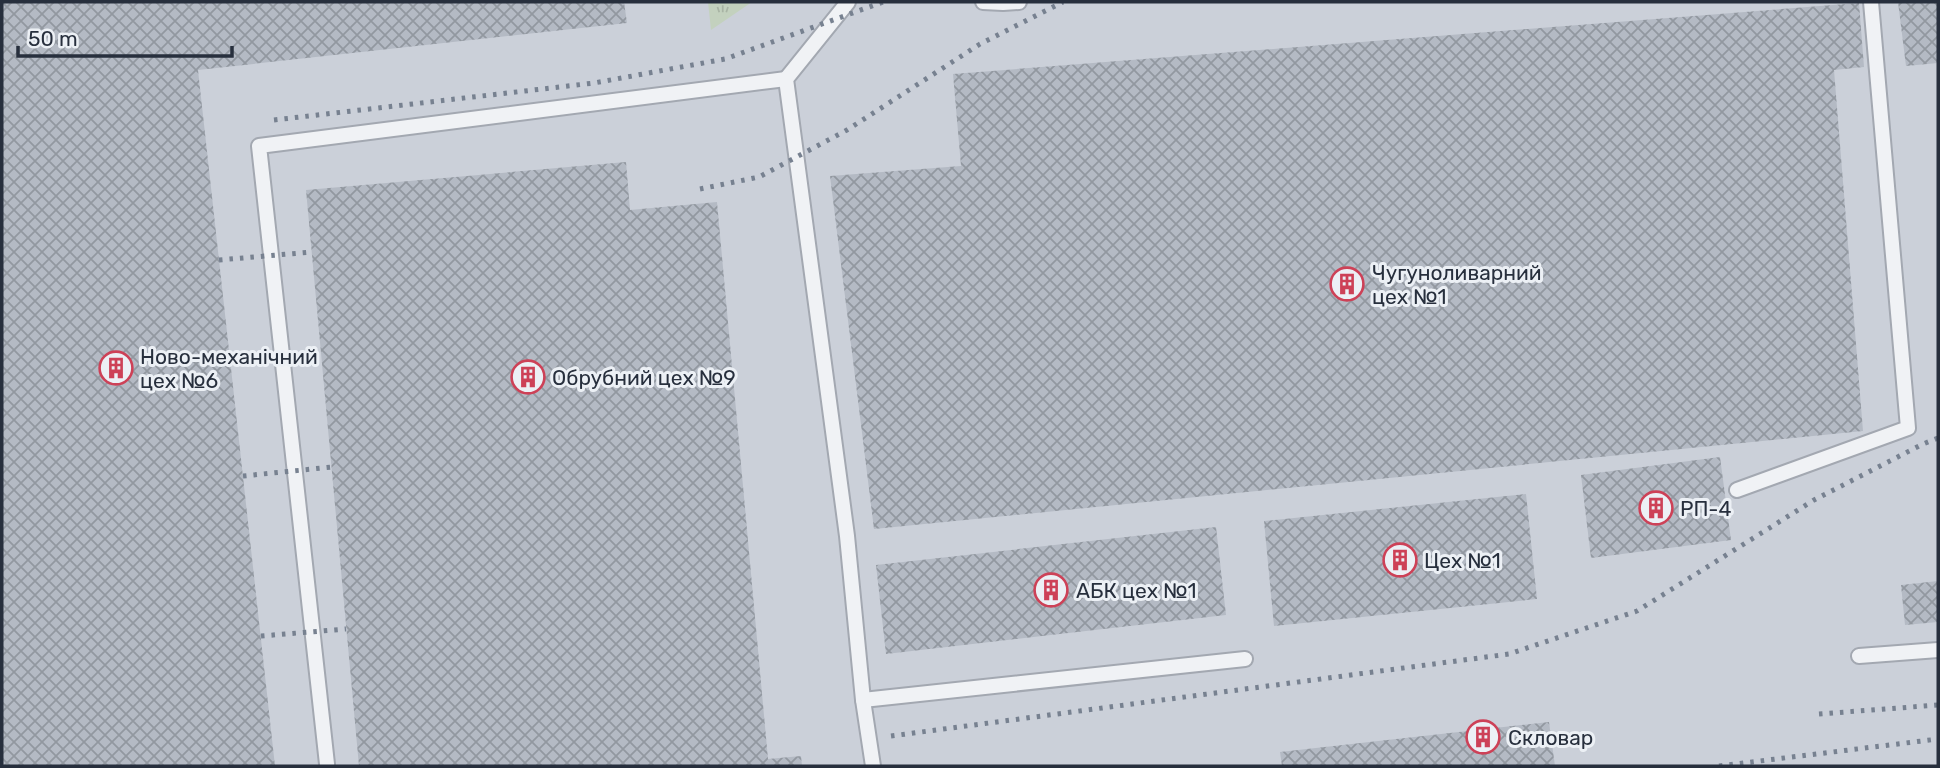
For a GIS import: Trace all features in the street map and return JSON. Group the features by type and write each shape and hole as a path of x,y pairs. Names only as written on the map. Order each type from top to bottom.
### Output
{"lane":[{"path":"327,764 259,146 786,79 848,2"},
{"path":"983,2 1019,2"},
{"path":"1737,490 1908,428 1871,2"},
{"path":"786,79 847,536 863,700 873,766"},
{"path":"1859,656 1938,650"},
{"path":"863,700 1245,659"}],"shaded area":[{"path":"2,2 1938,2 1938,766 2,766"}],"green space":[{"path":"708,2 752,2 711,30"}],"building":[{"name":"Ново-механічний цех №6","path":"2,2 624,2 627,23 198,70 275,766 2,766"},
{"path":"1898,2 1938,2 1938,63 1906,66"},
{"name":"Чугуноливарний цех №1","path":"1859,3 1864,67 1834,70 1863,431 874,529 830,176 961,166 953,74"},
{"name":"Обрубний цех №9","path":"626,162 630,210 717,202 768,759 801,756 802,766 359,766 306,190"},
{"name":"РП-4","path":"1720,457 1731,540 1591,558 1581,475"},
{"name":"Цех №1","path":"1526,494 1537,599 1274,626 1264,521"},
{"name":"АБК цех №1","path":"1216,527 1226,615 886,654 876,565"},
{"path":"1938,581 1938,622 1905,625 1901,585"},
{"name":"Скловар","path":"1549,722 1555,766 1282,766 1280,752"}],"railway":[{"path":"274,120 594,83 725,59 883,2"},
{"path":"700,189 759,177 847,130 980,44 1063,2"},
{"path":"219,260 312,252"},
{"path":"891,736 1509,654 1637,611 1814,500 1938,438"},
{"path":"243,476 332,467"},
{"path":"261,636 346,629"},
{"path":"1819,714 1938,705"},
{"path":"1719,766 1938,739"}],"place":[{"name":"Чугуноливарний цех №1","path":"1347,284"},
{"name":"Ново-механічний цех №6","path":"116,368"},
{"name":"Обрубний цех №9","path":"528,377"},
{"name":"РП-4","path":"1656,508"},
{"name":"Цех №1","path":"1400,560"},
{"name":"АБК цех №1","path":"1051,590"},
{"name":"Скловар","path":"1483,737"}]}
